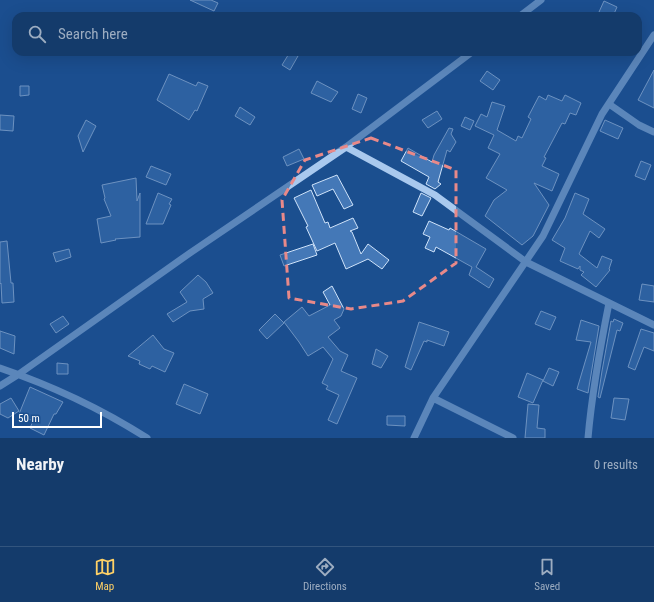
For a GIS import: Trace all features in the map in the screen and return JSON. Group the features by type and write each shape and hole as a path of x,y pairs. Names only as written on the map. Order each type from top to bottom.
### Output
{"street":[{"path":"525,12 541,0"},
{"path":"642,53 654,35"},
{"path":"0,386 190,253 346,147 467,56"},
{"path":"414,438 433,398 543,236 602,114 640,56"},
{"path":"609,104 639,125 654,132"},
{"path":"346,147 435,195 526,262 654,325"},
{"path":"588,438 597,364 609,303"},
{"path":"0,368 74,396 147,438"},
{"path":"433,398 513,438"}],"highlighted area":[{"path":"371,138 456,170 456,263 403,301 351,309 289,298 282,200 305,160"}],"building":[{"path":"190,0 211,0 218,3 214,11"},
{"path":"604,1 617,7 615,12 599,12"},
{"path":"288,56 298,56 290,70 282,65"},
{"path":"654,70 654,108 638,100"},
{"path":"487,71 500,80 493,90 480,81"},
{"path":"169,74 196,86 198,82 208,86 197,111 195,110 189,120 157,100"},
{"path":"317,81 338,92 331,102 311,93"},
{"path":"20,86 29,86 29,95 20,96"},
{"path":"358,94 367,98 361,113 352,109"},
{"path":"548,95 562,101 565,95 581,103 576,115 570,113 565,124 562,123 544,157 546,158 542,166 559,174 552,191 534,183 549,205 533,236 522,245 485,216 494,200 507,190 486,178 500,154 488,148 494,135 475,126 481,114 487,117 492,102 505,106 497,130 516,141 518,136 522,138 531,119 528,117 539,96 546,100"},
{"path":"240,107 255,117 250,125 235,116"},
{"path":"437,111 442,119 428,128 422,120"},
{"path":"0,115 14,116 13,131 0,130"},
{"path":"465,117 474,121 470,130 461,126"},
{"path":"86,120 96,126 83,152 78,136"},
{"path":"605,120 623,128 618,139 600,131"},
{"path":"449,128 453,129 451,134 456,142 450,152 447,150 438,182 441,184 435,189 426,184 429,177 401,161 408,148 432,162 434,155"},
{"path":"299,149 304,159 287,166 283,157"},
{"path":"641,161 651,165 645,180 635,176"},
{"path":"151,166 171,174 166,185 146,177"},
{"path":"337,175 353,205 344,209 333,189 317,196 312,185"},
{"path":"136,178 137,201 140,193 140,237 115,239 116,240 101,243 97,219 111,216 104,199 102,185"},
{"path":"311,190 325,223 328,222 330,228 353,218 358,228 350,231 352,232 361,254 368,244 389,260 382,269 368,259 346,269 335,243 317,251 306,227 308,226 294,198"},
{"path":"158,193 172,199 169,204 171,205 163,224 146,224"},
{"path":"421,193 431,198 422,216 413,212"},
{"path":"575,193 589,199 583,214 605,229 599,238 590,231 579,254 597,268 602,256 612,260 610,270 596,287 581,275 584,272 580,270 580,266 578,269 560,261 565,248 552,240 565,218"},
{"path":"429,221 449,230 450,228 486,249 476,267 494,279 489,288 469,275 472,267 436,247 434,252 425,248 430,237 423,234"},
{"path":"7,241 14,302 2,303 1,283 0,284 0,242"},
{"path":"313,244 317,255 284,266 280,255"},
{"path":"69,249 71,257 56,262 53,253"},
{"path":"198,275 206,282 213,293 203,299 204,309 190,311 173,322 167,314 187,302 180,292"},
{"path":"642,284 654,286 654,302 639,300"},
{"path":"332,286 344,309 341,316 334,320 340,328 328,337 340,351 348,355 341,371 357,378 337,424 328,420 339,395 326,389 328,386 322,383 333,359 323,347 308,356 284,322 302,307 309,316 330,305 323,292"},
{"path":"541,311 556,317 550,330 535,324"},
{"path":"275,314 284,323 267,339 259,330"},
{"path":"63,316 69,324 56,333 50,324"},
{"path":"614,319 623,323 620,331 617,330 600,398 598,397 602,371 611,321 613,322"},
{"path":"581,320 599,326 588,393 577,389 591,342 576,340"},
{"path":"419,322 449,332 444,346 427,340 427,342 424,341 411,370 405,367"},
{"path":"641,329 654,333 654,351 644,347 635,370 628,367"},
{"path":"0,331 15,336 14,354 0,348"},
{"path":"153,335 164,349 174,353 165,372 152,366 150,369 139,364 140,361 128,356"},
{"path":"376,349 388,356 381,368 372,364"},
{"path":"57,363 68,364 68,374 57,374"},
{"path":"549,368 559,372 553,386 543,381"},
{"path":"527,373 543,380 533,403 518,397"},
{"path":"184,384 208,394 200,414 176,404"},
{"path":"30,387 63,402 56,414 54,414 44,435 30,428 33,421 19,414"},
{"path":"11,398 19,411 8,418 0,414 0,404"},
{"path":"614,398 629,399 625,420 611,418"},
{"path":"528,404 539,405 537,428 545,429 545,438 525,438"},
{"path":"387,416 405,416 405,426 387,425"}]}
